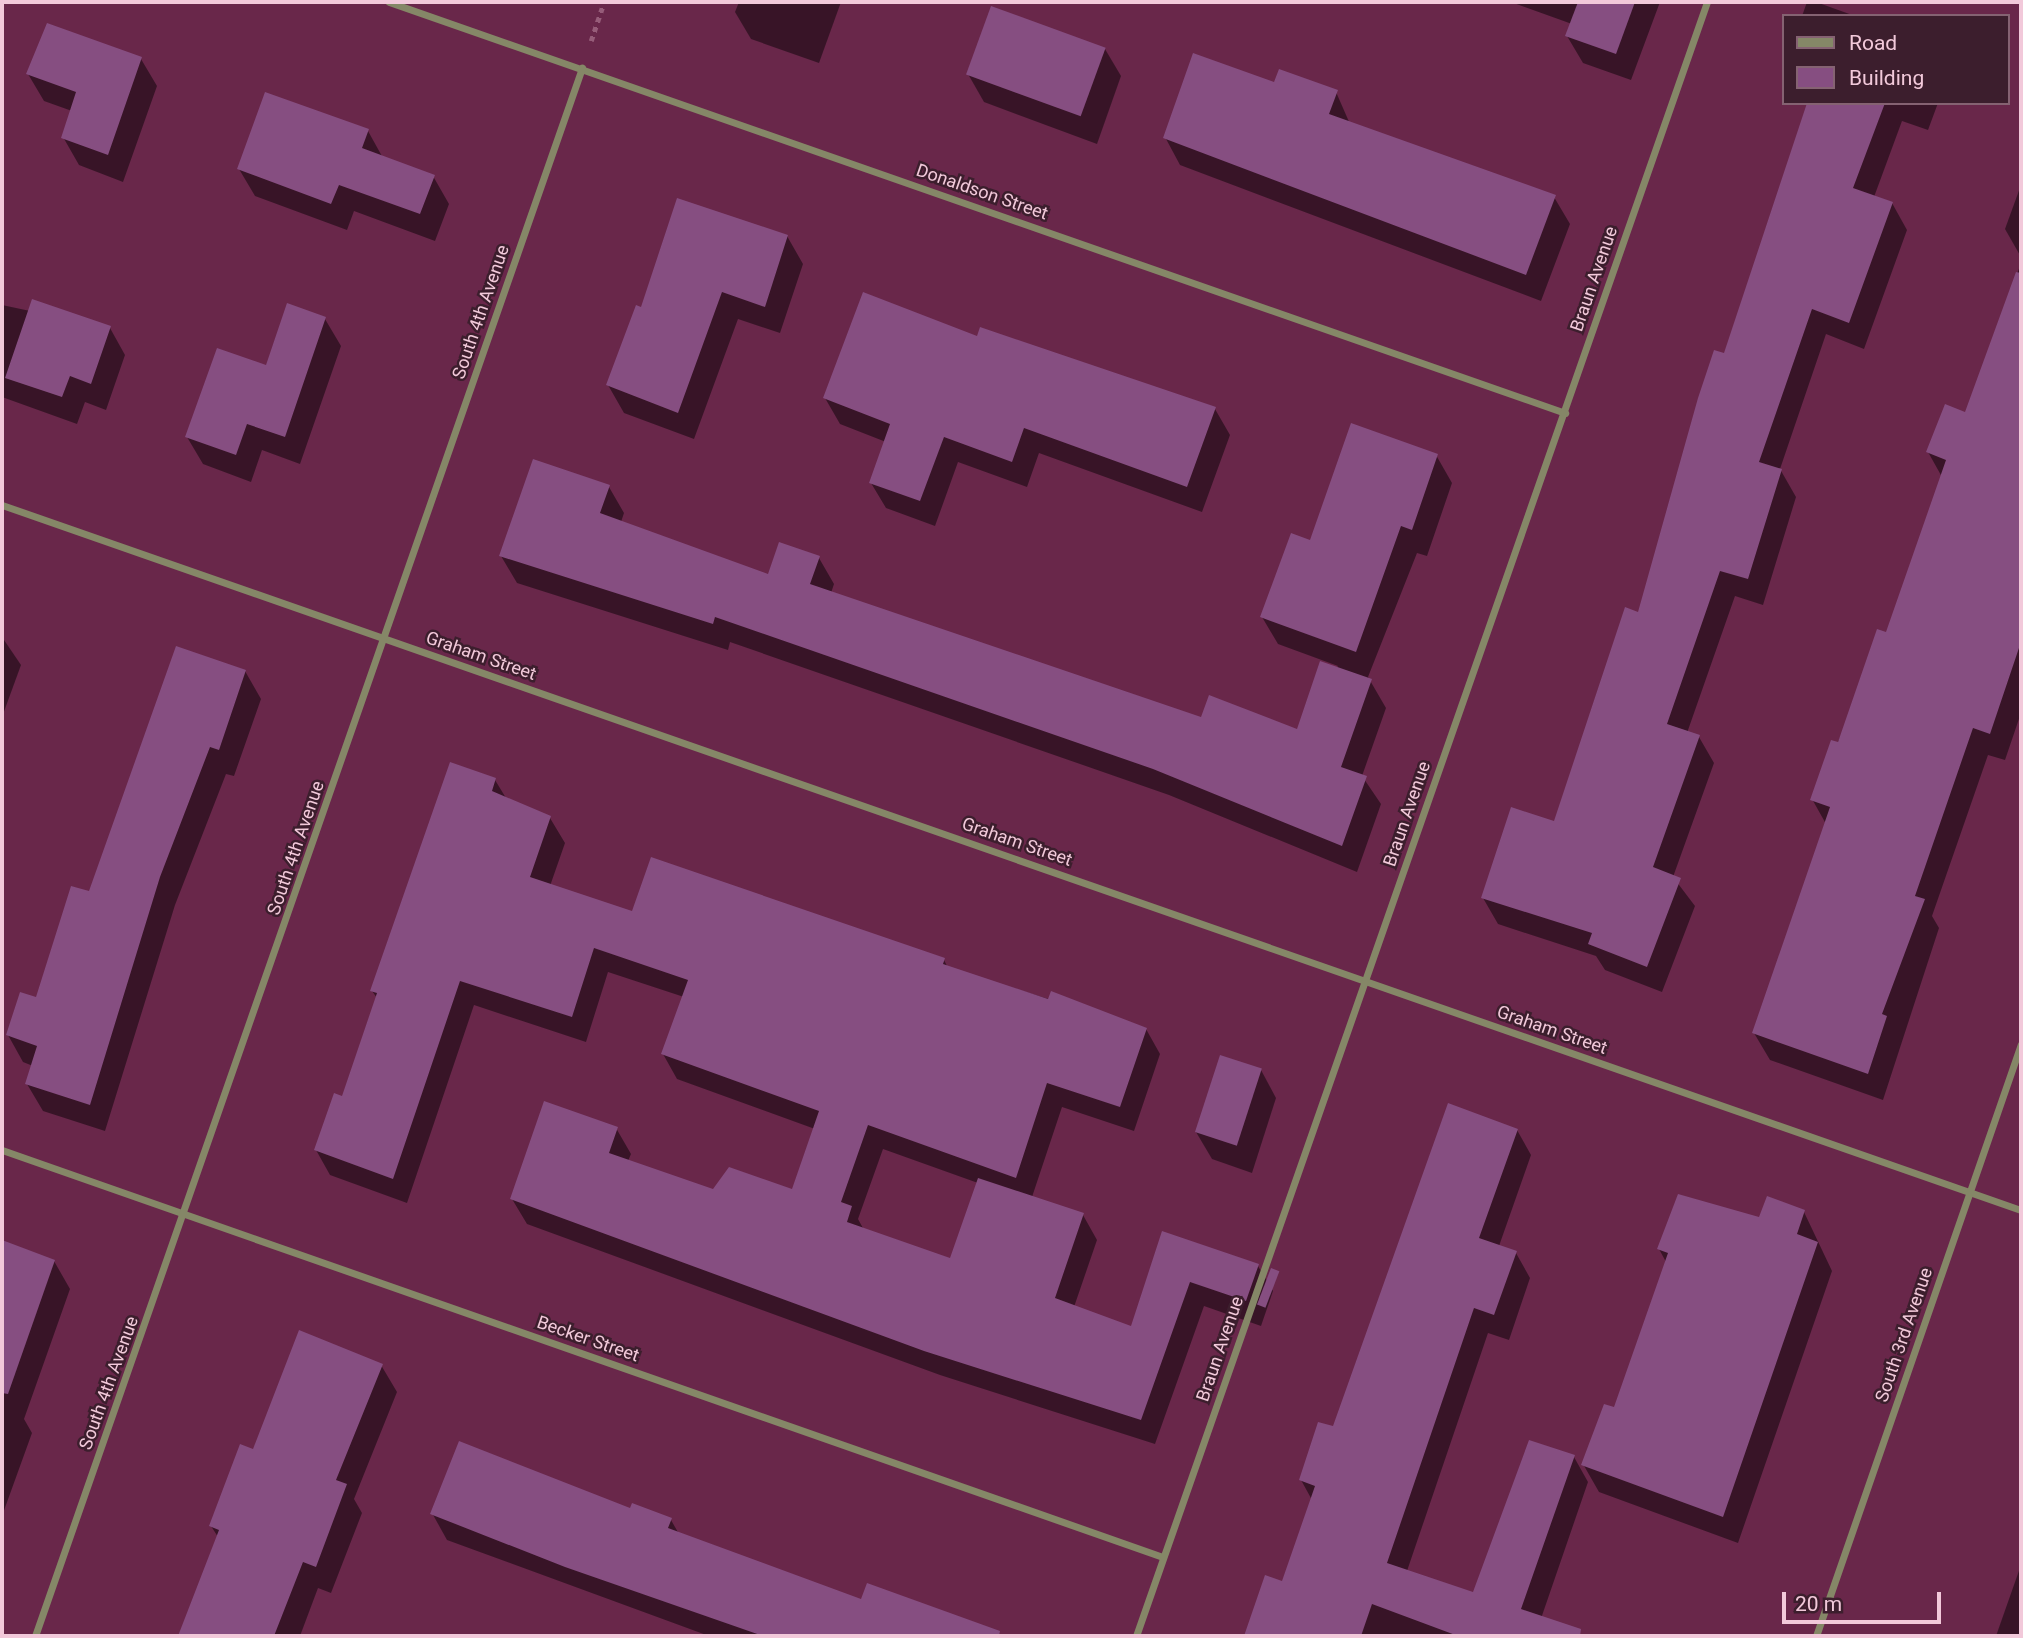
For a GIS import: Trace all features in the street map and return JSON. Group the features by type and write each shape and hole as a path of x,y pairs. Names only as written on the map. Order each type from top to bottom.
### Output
{"street":[{"name":"Donaldson Street","path":"389,2 1564,413"},
{"name":"Braun Avenue","path":"1136,1636 1707,2"},
{"name":"South 4th Avenue","path":"35,1636 186,1215 582,68"},
{"name":"Graham Street","path":"2,505 2021,1209"},
{"name":"South 3rd Avenue","path":"1816,1636 2021,1044"},
{"name":"Becker Street","path":"2,1150 1163,1557"}],"path":[{"path":"582,68 604,2"}],"building":[{"path":"1578,2 1635,2 1616,54 1565,36"},
{"path":"991,6 1106,48 1081,116 966,75"},
{"path":"47,23 142,57 108,155 61,138 76,92 26,74"},
{"path":"1193,53 1274,82 1279,69 1338,90 1329,114 1556,195 1526,275 1163,138"},
{"path":"265,92 369,129 362,148 435,175 420,214 339,185 331,204 237,169"},
{"path":"1806,105 1884,105 1853,188 1893,202 1849,323 1812,309 1759,462 1782,469 1748,579 1720,571 1667,724 1700,735 1653,867 1681,878 1647,967 1588,944 1592,933 1481,898 1511,807 1554,821 1625,607 1638,612 1714,350 1724,353"},
{"path":"677,198 788,235 765,307 722,292 678,413 606,385 636,305 641,307"},
{"path":"2016,272 2021,273 2021,642 1990,734 1973,728 1915,896 1925,899 1882,1014 1887,1016 1868,1074 1752,1033 1830,807 1810,800 1831,740 1838,742 1877,629 1886,632 1946,460 1926,452 1945,404 1965,412"},
{"path":"863,292 977,336 980,327 1216,407 1187,487 1024,428 1012,462 944,437 920,501 869,483 890,424 823,398"},
{"path":"32,299 111,326 91,384 70,376 62,397 5,378"},
{"path":"287,303 326,317 285,437 247,424 236,455 185,437 217,348 266,365"},
{"path":"1351,423 1438,454 1412,530 1401,526 1356,652 1260,617 1291,533 1310,540"},
{"path":"533,459 610,485 600,513 768,574 779,542 820,556 810,584 1201,717 1209,695 1297,729 1320,661 1372,679 1341,767 1367,776 1342,846 1153,769 715,617 713,624 499,556"},
{"path":"176,646 246,670 219,750 210,747 160,877 90,1105 25,1084 37,1046 6,1035 20,992 36,997 71,886 89,891"},
{"path":"450,762 496,778 492,791 551,816 530,877 632,911 651,857 945,958 943,964 1048,999 1051,991 1147,1028 1120,1107 1047,1083 1016,1178 868,1125 841,1202 852,1206 847,1222 950,1258 978,1178 1084,1213 1055,1298 1131,1326 1162,1231 1259,1264 1246,1301 1190,1282 1141,1420 924,1351 510,1199 544,1101 618,1127 609,1153 713,1189 729,1167 792,1189 819,1111 661,1054 688,980 594,948 572,1017 460,981 393,1179 314,1150 334,1093 342,1096 377,993 370,991"},
{"path":"1220,1055 1262,1069 1237,1146 1195,1132"},
{"path":"1448,1103 1518,1129 1479,1238 1517,1251 1494,1315 1474,1308 1387,1563 1473,1592 1529,1440 1575,1455 1521,1609 1581,1629 1580,1636 1458,1636 1372,1604 1361,1636 1244,1636 1265,1575 1282,1581 1315,1486 1299,1480 1318,1422 1333,1426"},
{"path":"1678,1194 1759,1217 1767,1196 1805,1210 1797,1234 1818,1242 1723,1517 1581,1465 1604,1404 1614,1407 1668,1253 1657,1249"},
{"path":"2,1240 55,1260 8,1394 2,1393"},
{"path":"1271,1268 1279,1271 1265,1308 1257,1304"},
{"path":"299,1330 383,1364 336,1480 347,1484 316,1567 303,1562 274,1636 178,1636 219,1530 209,1526 240,1444 253,1449"},
{"path":"459,1441 630,1508 632,1503 672,1518 668,1528 861,1599 867,1583 1000,1631 999,1636 763,1636 565,1567 430,1514"}]}
